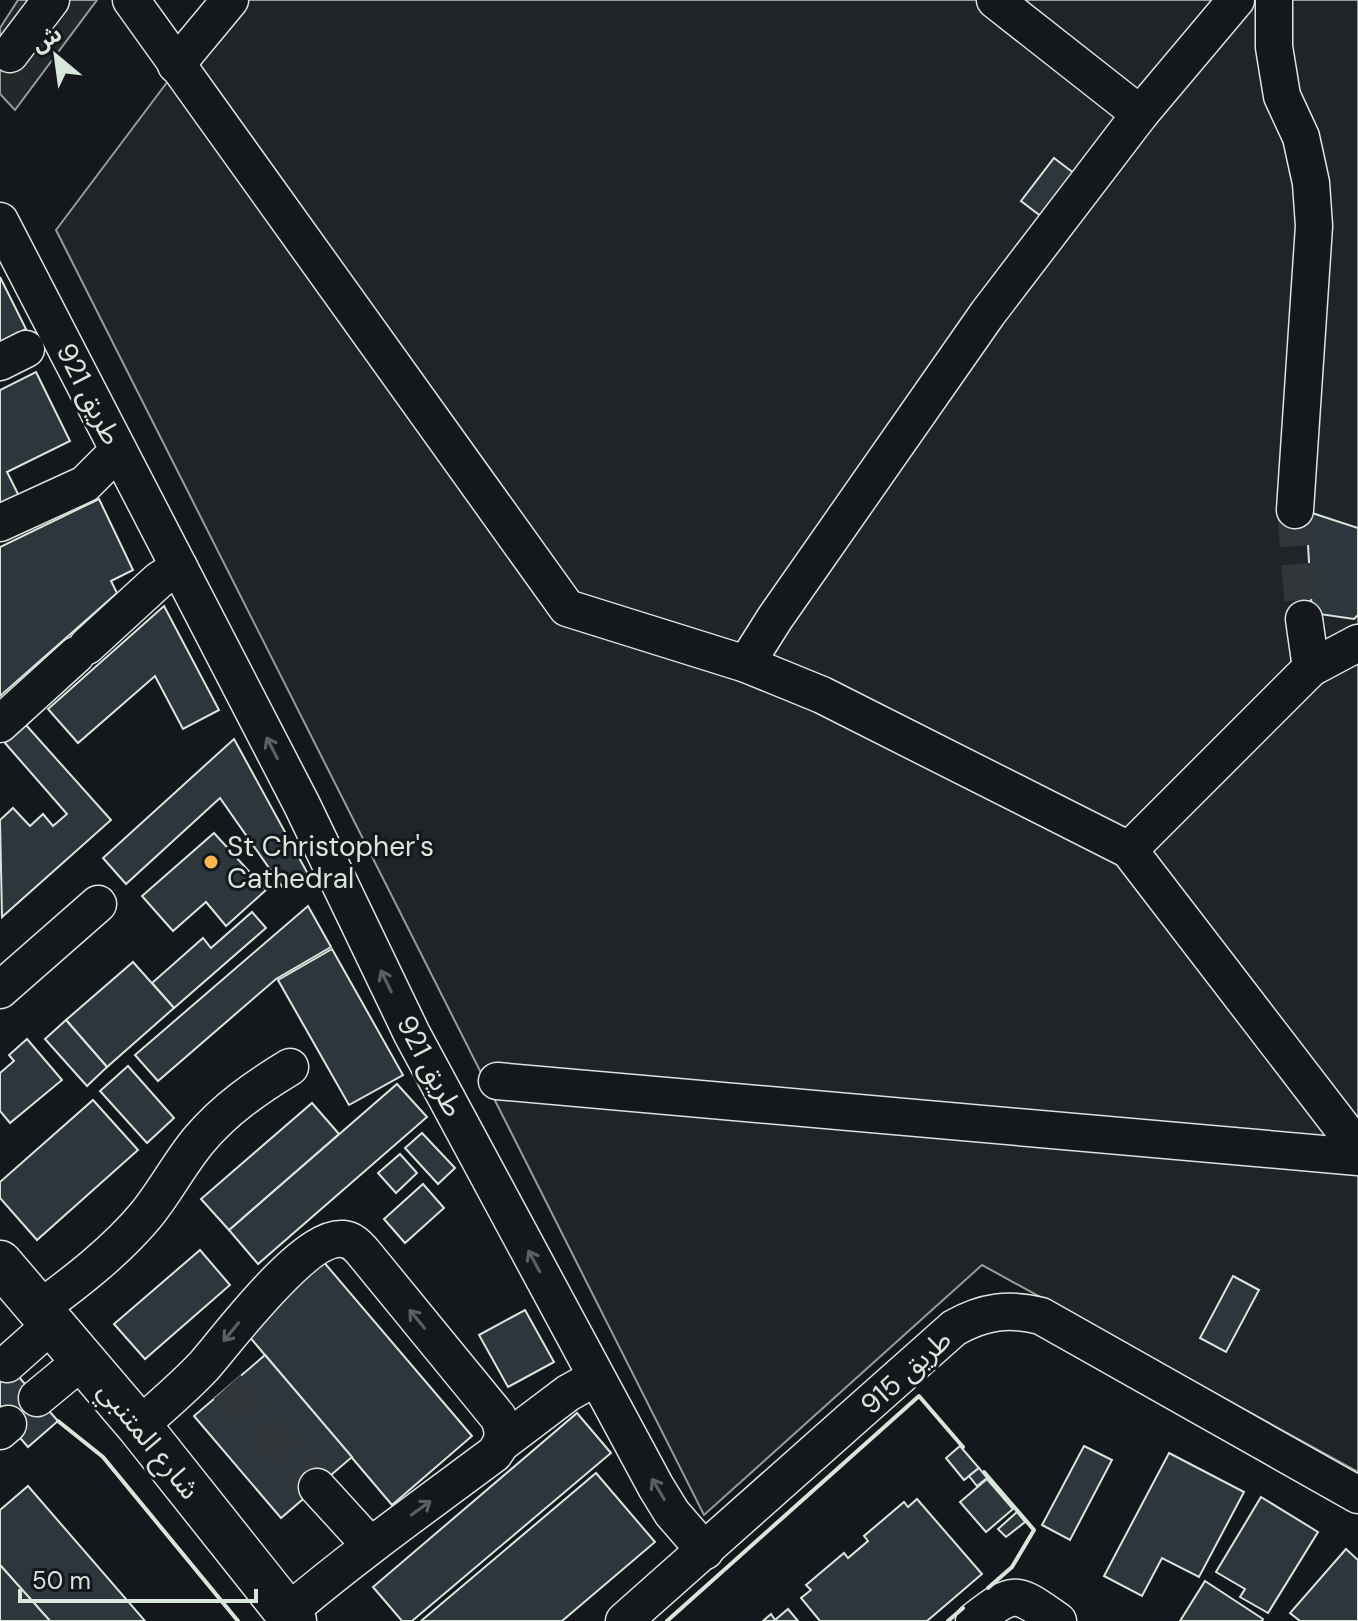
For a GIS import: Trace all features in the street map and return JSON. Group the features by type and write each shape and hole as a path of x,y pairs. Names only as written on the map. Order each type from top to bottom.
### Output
{"main road":[{"name":"شارع المتنبي","path":"0,1263 139,1426 290,1617"}],"street":[{"path":"10,54 51,0"},
{"path":"131,0 567,608 746,664 822,695 1129,850 1358,1148"},
{"path":"176,65 230,0"},
{"path":"995,0 1140,114"},
{"path":"746,664 988,313 1140,114 1236,0"},
{"path":"1274,0 1274,47 1282,96 1301,137 1311,183 1314,226 1295,510"},
{"name":"طريق 921","path":"0,221 302,805 412,1034 595,1378 672,1513 705,1551"},
{"path":"0,523 85,484 118,451"},
{"path":"0,724 159,580 179,567"},
{"path":"1304,619 1311,668"},
{"path":"1129,850 1311,668 1358,643"},
{"path":"0,990 98,904"},
{"path":"7,1364 45,1316 147,1214 200,1139 227,1111 257,1087 290,1067"},
{"path":"497,1081 1358,1157"},
{"path":"139,1426 175,1395 216,1376 270,1288 316,1248 340,1238 353,1242 363,1252 498,1417 504,1430 502,1443"},
{"name":"طريق 915","path":"624,1621 954,1328 970,1319 1006,1311 1041,1316 1358,1495"},
{"path":"37,1398 83,1360"},
{"path":"290,1617 305,1595 494,1454 502,1443 568,1393 595,1378"},
{"path":"317,1487 370,1545"},
{"path":"974,1621 1001,1600 1017,1596 1058,1621"}],"shaded area":[{"path":"18,0 97,0 15,110 0,94 0,28"},
{"path":"229,0 1358,0 1358,1472 982,1265 704,1515 56,230"}],"building":[{"path":"1054,158 1075,174 1042,217 1021,201"},
{"path":"0,277 26,329 0,343"},
{"path":"36,372 70,441 7,472 19,496 0,505 0,390"},
{"path":"99,499 133,570 111,581 117,593 0,696 0,547"},
{"path":"1306,511 1358,528 1358,615 1354,619 1312,613"},
{"path":"164,606 219,710 183,729 155,676 78,743 48,709"},
{"path":"26,725 111,820 2,917 0,820 13,808 30,826 43,814 53,826 67,814 5,743"},
{"path":"234,739 308,874 283,888 220,798 126,884 103,858"},
{"name":"St Christopher's Cathedral","path":"214,833 266,890 226,926 206,902 173,931 142,896"},
{"path":"308,906 331,947 276,979 158,1081 135,1055"},
{"path":"252,912 266,928 174,1008 152,983 203,938 211,948"},
{"path":"332,949 403,1075 349,1105 278,980"},
{"path":"133,962 174,1008 107,1067 66,1020"},
{"path":"66,1020 107,1067 87,1086 45,1039"},
{"path":"27,1039 62,1080 10,1123 0,1111 0,1073 14,1061 9,1055"},
{"path":"128,1066 174,1118 147,1143 100,1091"},
{"path":"397,1084 427,1117 258,1264 229,1230"},
{"path":"93,1100 138,1150 37,1240 0,1198 0,1182"},
{"path":"312,1103 339,1134 229,1230 201,1199"},
{"path":"422,1133 455,1168 438,1184 405,1148"},
{"path":"400,1154 417,1173 396,1193 378,1173"},
{"path":"423,1184 444,1208 405,1243 384,1219"},
{"path":"200,1250 230,1285 145,1359 114,1324"},
{"path":"322,1260 472,1436 392,1505 242,1328"},
{"path":"1233,1276 1259,1290 1226,1352 1200,1338"},
{"path":"525,1310 554,1362 508,1387 479,1335"},
{"path":"265,1355 352,1457 281,1518 194,1416"},
{"path":"0,1356 58,1421 28,1447 0,1415"},
{"path":"577,1413 611,1453 412,1621 402,1621 373,1587"},
{"path":"960,1446 979,1468 964,1480 946,1458"},
{"path":"1084,1446 1112,1460 1070,1540 1042,1525"},
{"path":"1169,1453 1244,1492 1199,1577 1162,1558 1142,1596 1104,1576"},
{"path":"979,1468 987,1478 977,1486 969,1476"},
{"path":"596,1473 655,1542 562,1621 421,1621"},
{"path":"987,1479 1013,1509 986,1532 960,1502"},
{"path":"28,1486 145,1621 50,1621 0,1565 0,1510"},
{"path":"1261,1497 1318,1532 1268,1613 1240,1597 1245,1589 1216,1572"},
{"path":"917,1499 982,1574 927,1621 820,1621 801,1598 811,1590 806,1585 844,1553 848,1558 868,1541 864,1536 904,1502 908,1507"},
{"path":"1017,1512 1025,1522 1006,1537 998,1529"},
{"path":"1346,1549 1358,1560 1358,1621 1300,1621 1290,1613"},
{"path":"0,1565 50,1621 0,1621"},
{"path":"1205,1581 1263,1619 1262,1621 1180,1621"},
{"path":"788,1609 798,1621 763,1621 771,1614 775,1620"}],"tunnel":[{"path":"1295,510 1304,619"},
{"path":"227,1387 317,1487"}],"wall":[{"path":"667,1621 919,1396 963,1447"},
{"path":"58,1421 103,1457 238,1621"},
{"path":"984,1472 1034,1530 1012,1567 988,1588"},
{"path":"948,1621 963,1608"}],"place":[{"name":"St Christopher's Cathedral","path":"211,862"}]}
